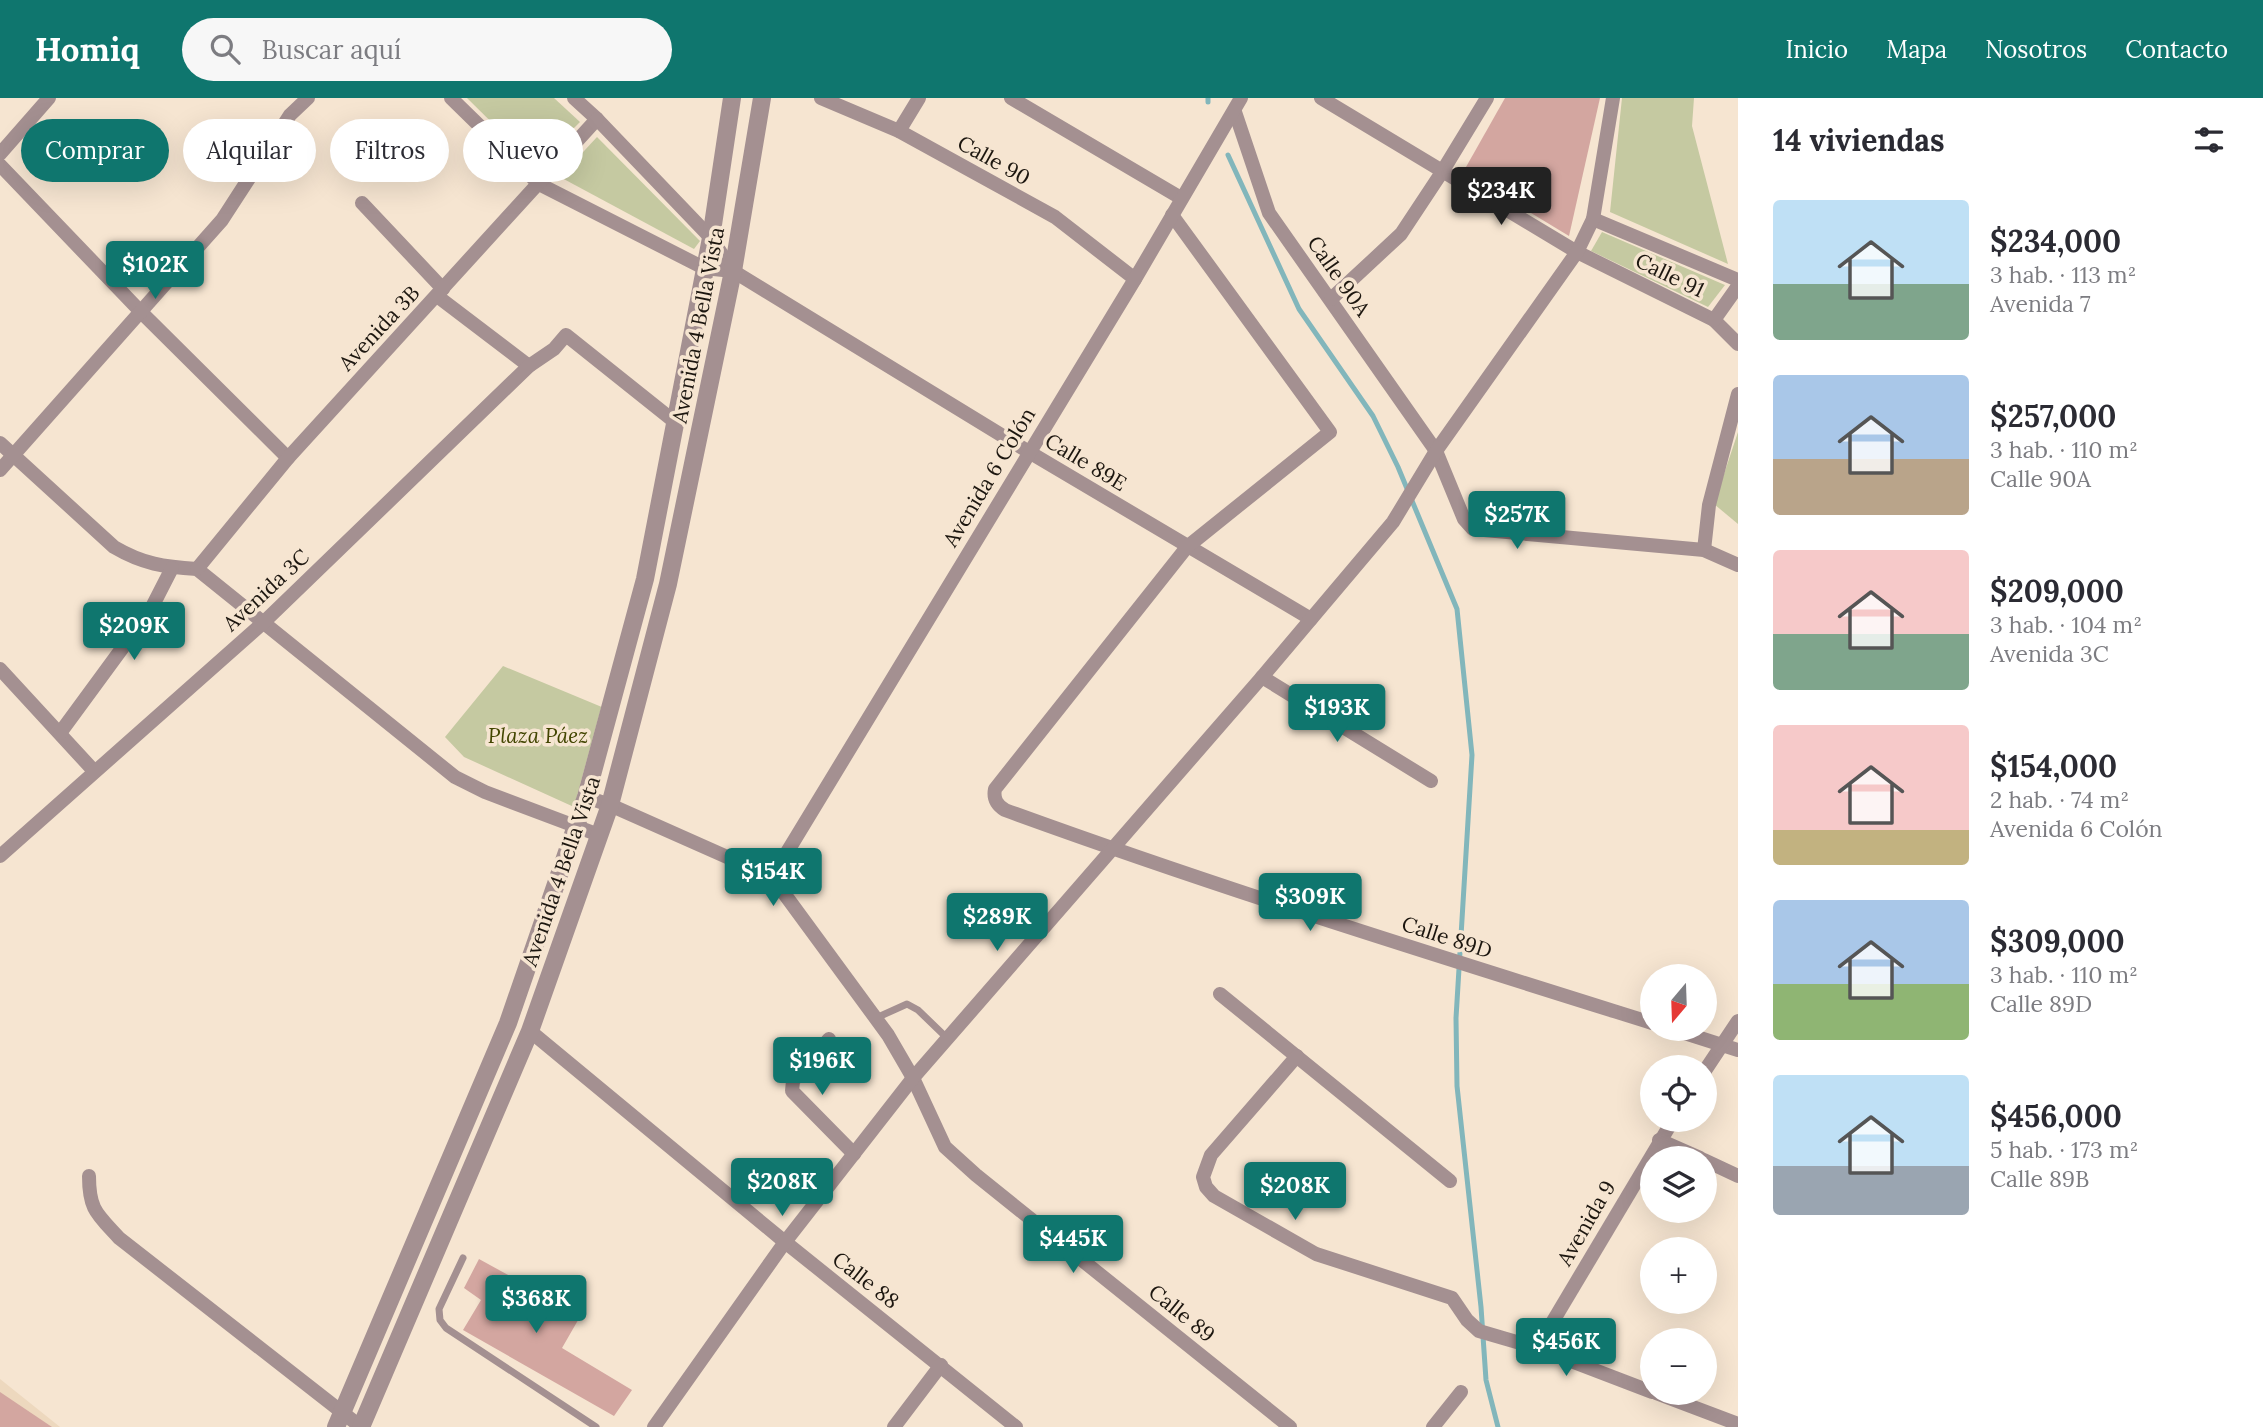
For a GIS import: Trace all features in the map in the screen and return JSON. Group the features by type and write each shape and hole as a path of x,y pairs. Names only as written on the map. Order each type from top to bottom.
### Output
{"street":[{"path":"0,154 49,98"},
{"path":"0,470 222,220 290,115 308,98"},
{"path":"451,98 539,184 704,268 733,271"},
{"path":"574,98 711,238 733,271"},
{"name":"Avenida 4 Bella Vista","path":"339,1420 508,1023 586,797 645,579 711,238 732,98"},
{"name":"Avenida 4 Bella Vista","path":"361,1427 530,1031 610,805 668,583 733,271 762,98"},
{"name":"Calle 90","path":"821,98 899,131 1055,218 1135,279"},
{"path":"899,131 919,98"},
{"path":"1011,98 1181,198"},
{"name":"Avenida 6 Colón","path":"772,877 1135,279 1241,98"},
{"name":"Calle 91","path":"1321,98 1577,252 1714,320 1738,344"},
{"path":"1331,299 1401,234 1443,172 1487,98"},
{"path":"654,1427 785,1242 913,1078 1394,522 1436,451 1577,252 1592,219 1613,98"},
{"name":"Calle 90A","path":"1234,112 1269,213 1436,451 1464,520 1473,529 1704,550"},
{"name":"Avenida 3B","path":"197,569 288,458 597,119"},
{"path":"0,165 140,311 288,458"},
{"path":"362,203 440,293 529,366"},
{"path":"1172,215 1330,432 1187,547"},
{"path":"1592,219 1738,281"},
{"name":"Calle 89E","path":"733,271 1029,452 1311,619"},
{"path":"1714,320 1738,286"},
{"name":"Avenida 3C","path":"0,856 264,622 529,366 554,349 566,335 675,422"},
{"path":"1738,394 1709,505 1704,550 1738,565"},
{"path":"0,443 114,547 135,559 154,565 197,569 455,777 485,792 599,835"},
{"name":"Calle 89D","path":"1187,547 995,789 999,807 1111,848 1363,932 1640,1019"},
{"path":"60,733 151,609 172,568"},
{"path":"0,669 94,771"},
{"path":"1262,677 1431,781"},
{"path":"586,797 610,805 772,877"},
{"name":"Calle 89","path":"772,877 876,1018 913,1078 945,1147 961,1163 1290,1427"},
{"path":"1220,994 1450,1181"},
{"path":"1716,1055 1738,1021"},
{"name":"Calle 88","path":"530,1031 785,1242 1016,1427"},
{"path":"829,1039 793,1082 792,1091 854,1154"},
{"path":"1710,1041 1738,1050"},
{"path":"1297,1056 1211,1155 1203,1177 1206,1187 1214,1196 1315,1254 1452,1298 1467,1320 1479,1331 1537,1348 1640,1387"},
{"name":"Avenida 9","path":"1537,1348 1665,1132"},
{"path":"1660,1140 1673,1146"},
{"path":"1717,1166 1738,1176"},
{"path":"89,1176 89,1196 93,1209 119,1238 339,1420 361,1427"},
{"path":"894,1427 942,1366"},
{"path":"1433,1427 1461,1392"},
{"path":"1688,1405 1738,1424"}],"lane":[{"path":"876,1018 907,1004 918,1010 947,1038"},
{"path":"463,1258 439,1309 440,1320 446,1328 596,1427"}],"shaded area":[{"path":"0,1379 60,1427 0,1427"}],"green space":[{"path":"467,98 554,98 577,119 488,119"},
{"path":"1622,98 1694,98 1692,126 1728,264 1610,212"},
{"path":"597,137 700,241 694,249 569,182 583,182 583,152"},
{"path":"1602,232 1725,285 1708,307 1591,251"},
{"path":"1738,432 1738,524 1714,504"},
{"name":"Plaza Páez","path":"503,666 609,710 601,708 574,807 464,757 445,737"}],"building":[{"path":"1505,98 1600,98 1569,236 1468,175 1466,167"},
{"path":"479,1259 581,1315 562,1348 632,1390 614,1416 463,1330 481,1300 464,1288"},
{"path":"0,1392 52,1427 0,1427"}],"waterway":[{"path":"1228,155 1299,309 1373,416 1398,467 1457,609 1472,755 1456,1018 1457,1086 1481,1307 1486,1380 1498,1427"}]}
